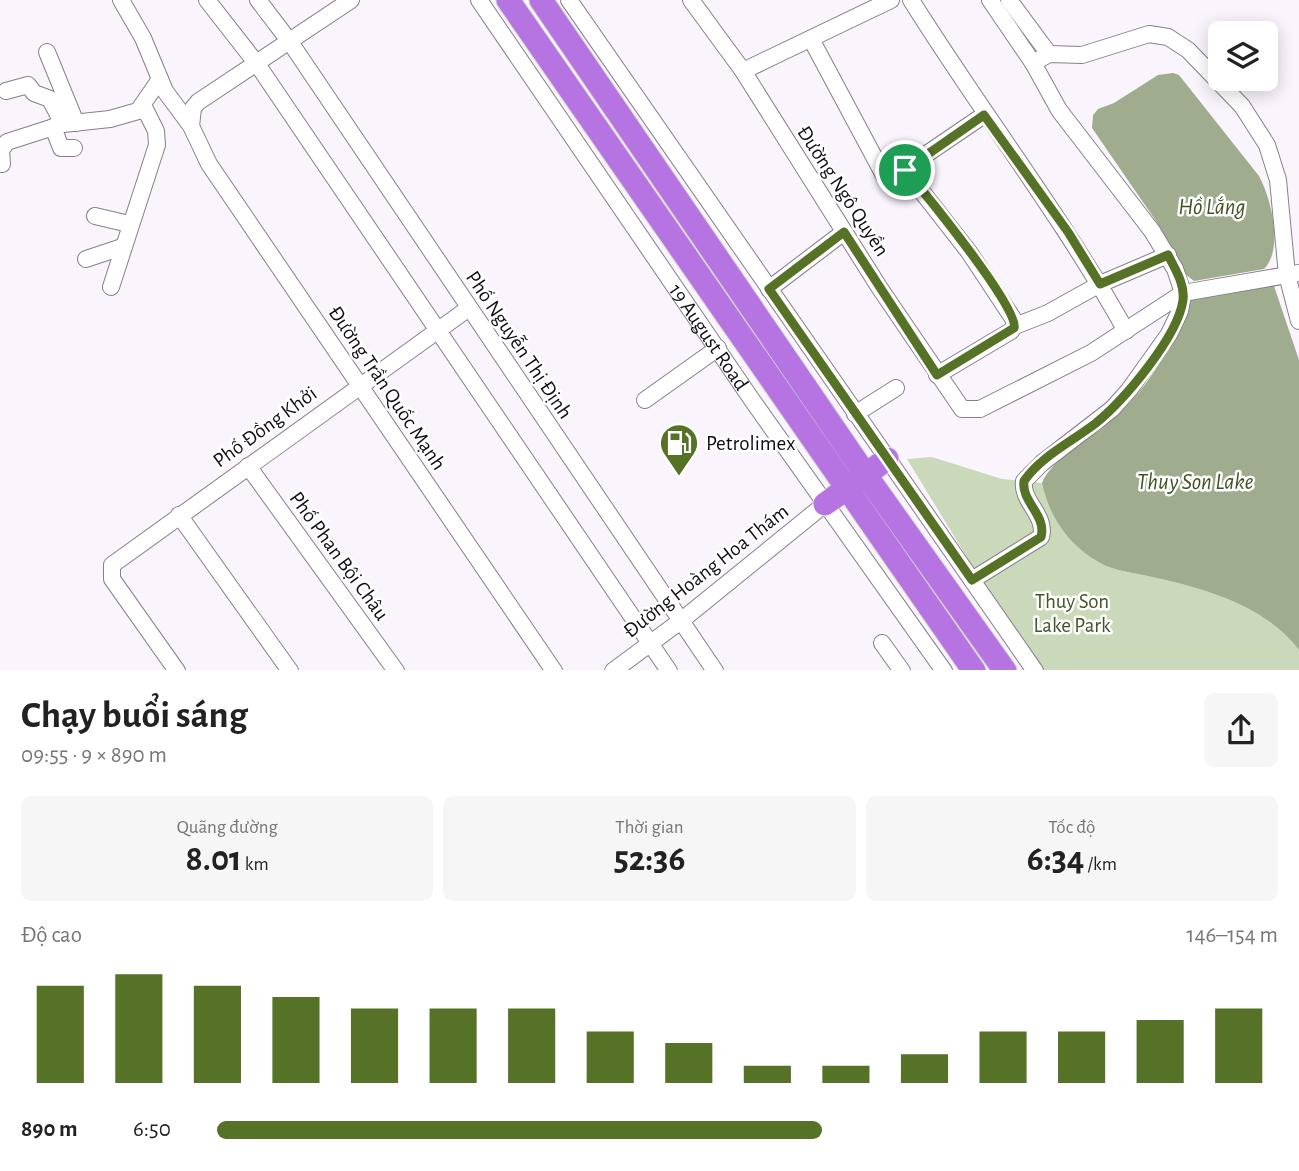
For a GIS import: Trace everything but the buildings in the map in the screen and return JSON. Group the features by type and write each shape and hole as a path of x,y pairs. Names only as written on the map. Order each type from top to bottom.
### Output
{"highway":[{"name":"19 August Road","path":"508,0 974,670"},
{"path":"541,0 865,474 1004,670"},
{"path":"825,504 887,459"}],"street":[{"name":"Đường Trần Quốc Mạnh","path":"121,0 143,38 170,101 191,126 209,164 554,670"},
{"path":"207,0 257,64 669,670"},
{"name":"Phố Nguyễn Thị Định","path":"258,0 715,670"},
{"path":"191,126 193,108 198,102 351,0"},
{"name":"19 August Road","path":"479,0 825,504 944,670"},
{"path":"569,0 1035,670"},
{"name":"Đường Ngô Quyền","path":"691,0 743,71 957,405 966,411 980,409 1091,353 1126,331"},
{"path":"743,71 891,0"},
{"path":"911,0 984,115 1061,222 1126,331 1183,293 1293,274"},
{"path":"972,580 1041,537 1042,523 1025,494 1024,481 1042,463 1112,409 1129,390 1169,334 1180,311 1183,293 1168,255 1059,110 1033,64 990,0"},
{"path":"1009,0 1049,54"},
{"path":"1033,64 1049,54 1082,55 1149,34 1168,37 1188,50 1242,106 1268,145 1278,180 1299,321"},
{"path":"811,40 887,181 984,115"},
{"path":"54,53 62,84 64,125 61,148 74,148"},
{"path":"2,164 1,150 7,142 64,125 110,119 144,107 153,85 159,79"},
{"path":"6,91 28,85 34,93 50,99 64,125"},
{"path":"111,287 157,145 156,131 144,107"},
{"path":"905,170 988,278 1015,320 1015,326"},
{"path":"95,216 130,225"},
{"path":"769,289 844,232"},
{"path":"86,259 122,247"},
{"path":"937,375 1015,326 1048,313 1100,284 1168,255"},
{"name":"Phố Đồng Khởi","path":"177,670 112,579 110,569 118,559 469,308"},
{"path":"645,400 718,348"},
{"path":"855,414 896,388"},
{"name":"Phố Phan Bội Châu","path":"248,466 396,670"},
{"name":"Đường Hoàng Hoa Thám","path":"613,670 682,620 825,504"},
{"path":"179,516 290,670"},
{"path":"882,643 902,670"}],"green space":[{"name":"Thuy Son Lake Park","path":"932,457 1002,479 1042,483 1055,519 1070,539 1089,556 1112,568 1193,587 1251,610 1285,634 1299,650 1299,670 1043,670 1004,618 907,459"}],"water":[{"name":"Hồ Lắng","path":"1158,75 1179,75 1259,176 1268,197 1274,223 1273,249 1264,269 1194,281 1181,271 1156,221 1092,128 1093,115 1098,109 1114,103"},
{"name":"Thuy Son Lake","path":"1267,281 1274,286 1299,360 1299,650 1269,621 1233,601 1193,587 1112,568 1089,556 1070,539 1055,519 1042,483 1054,465 1114,418 1138,393 1167,350 1186,301"}],"place":[{"name":"Petrolimex","path":"679,477"}],"route":[{"path":"984,115 1084,255 1100,284 1168,255 1181,280 1183,302 1180,311 1169,334 1129,390 1112,409 1054,453 1024,481 1025,494 1042,523 1041,537 972,580 769,289 844,232 937,375 1014,328 1015,320 994,286 905,170 984,115"}]}
